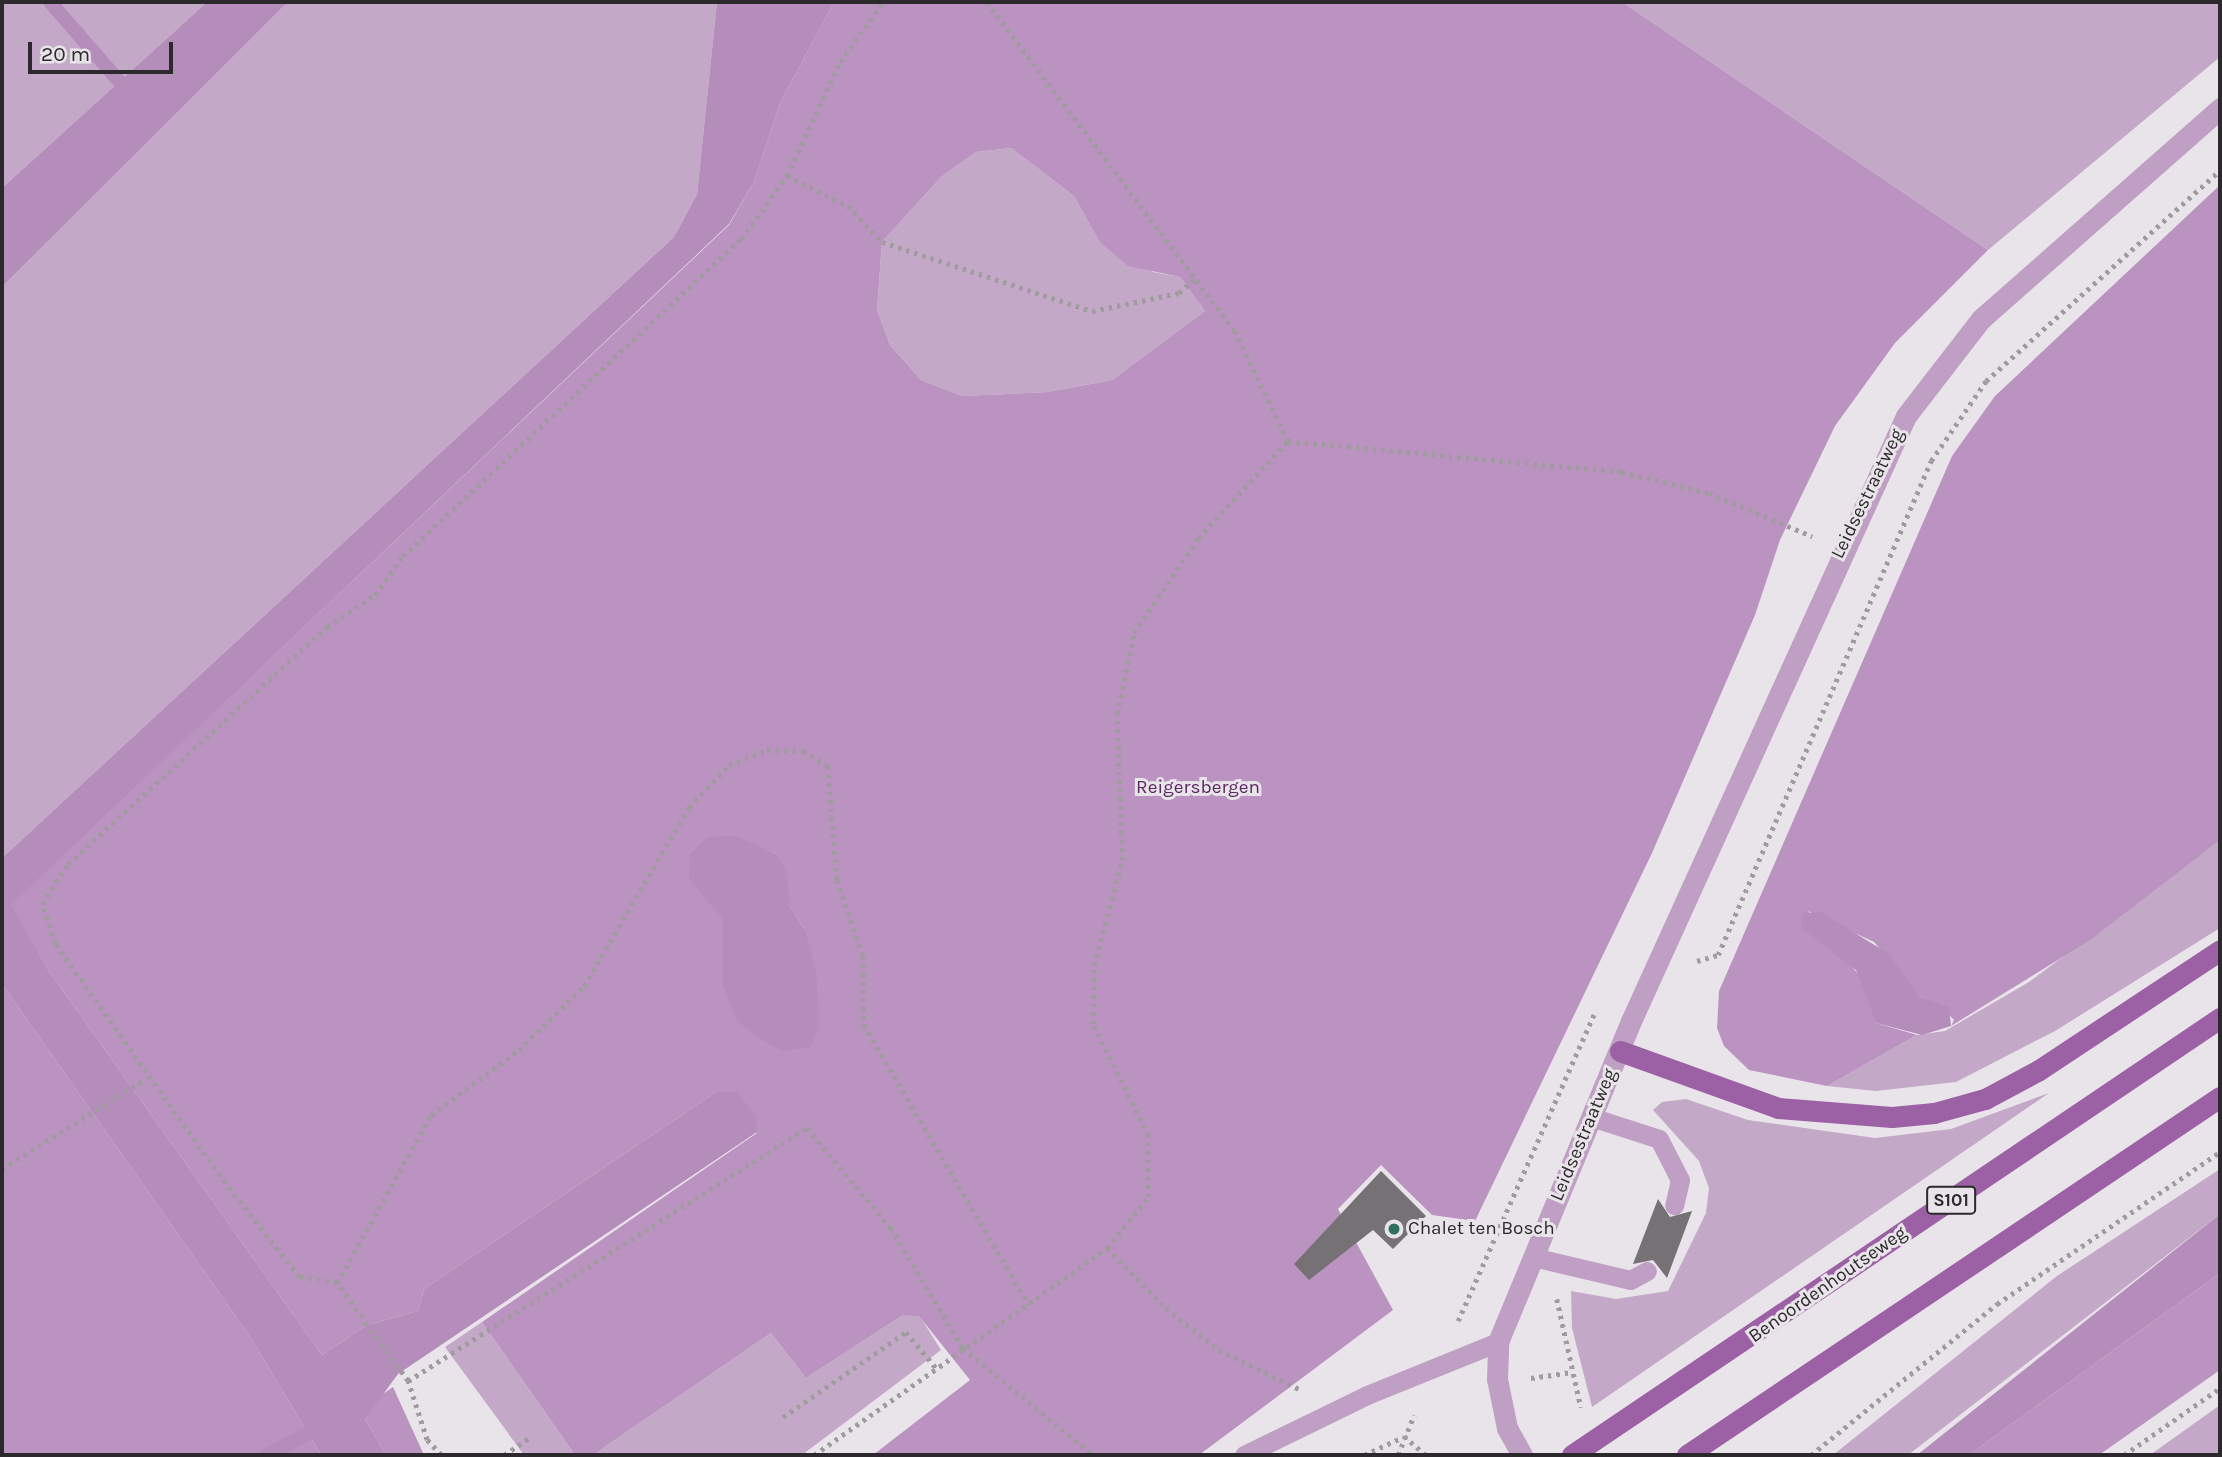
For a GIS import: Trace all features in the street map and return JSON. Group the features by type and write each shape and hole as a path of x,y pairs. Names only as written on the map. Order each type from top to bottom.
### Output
{"main road":[{"path":"1620,1051 1778,1108 1892,1117 1934,1113 1985,1099 2039,1070 2220,950"},
{"name":"Benoordenhoutseweg","path":"1581,1450 2220,1018"},
{"path":"1687,1455 2220,1097"}],"street":[{"name":"Leidsestraatweg","path":"1522,1455 1507,1428 1497,1379 1498,1342 1540,1260 1591,1117 1653,975 1841,549 1906,416 1981,319 2220,108"}],"lane":[{"path":"1591,1117 1659,1139 1680,1180 1674,1205"},
{"path":"1540,1260 1630,1280 1647,1271"},
{"path":"1244,1455 1367,1395 1436,1370 1498,1342"}],"path":[{"path":"441,1455 427,1440 408,1381 398,1374 368,1325 337,1283 299,1277 147,1078 55,944 42,904 68,864 327,627 375,594 403,556 741,239 787,176 839,62 883,2"},
{"path":"987,2 1235,331 1288,441"},
{"path":"1653,975 1718,955 1931,461 1986,381 2220,170"},
{"path":"787,176 848,206 882,242 1092,311 1179,293 1196,277"},
{"path":"1288,441 1622,472 1709,493 1841,549"},
{"path":"814,1455 1107,1248 1148,1197 1149,1136 1093,1024 1094,965 1122,860 1117,713 1134,634 1198,538 1288,441"},
{"path":"337,1283 431,1115 519,1050 584,986 689,807 729,765 767,750 803,751 828,766 837,880 863,956 864,1025 1029,1305"},
{"path":"1436,1370 1589,1014 1600,1008"},
{"path":"2,1169 147,1078"},
{"path":"408,1381 807,1128 891,1228 963,1348 1093,1455"},
{"path":"1811,1455 2007,1296 2220,1152"},
{"path":"1107,1248 1166,1308 1219,1350 1303,1391"},
{"path":"1540,1260 1581,1450"},
{"path":"783,1417 906,1332 937,1369"},
{"path":"2124,1455 2220,1388"},
{"path":"1363,1455 1404,1436"},
{"path":"1398,1455 1404,1436"},
{"path":"1404,1436 1426,1455"},
{"path":"504,1455 529,1438"}],"shaded area":[{"path":"2,2 207,2 2,188"},
{"path":"207,2 288,2 2,287 2,188"},
{"path":"288,2 717,2 697,194 674,237 2,858 2,287"},
{"path":"717,2 834,2 780,103 754,182 729,224 11,905 49,971 322,1355 367,1325 418,1311 424,1289 716,1092 737,1092 756,1116 757,1132 398,1374 365,1419 386,1455 321,1455 251,1338 2,984 2,858 674,237 697,194"},
{"path":"1622,2 2220,2 2220,57 1988,250"},
{"path":"1011,148 1074,196 1099,241 1153,272 1180,277 1205,311 1112,380 1048,392 962,396 921,380 890,345 877,310 882,242 941,177 976,152"},
{"path":"736,836 776,854 786,870 790,906 805,930 816,972 819,1027 811,1047 783,1051 758,1038 736,1020 723,984 723,919 689,879 690,855 707,837"},
{"path":"2220,840 2220,928 2055,1031 1956,1082 1876,1091 1827,1086 1917,1035 1945,1031 2029,982"},
{"path":"1821,912 1889,954 1919,996 1949,1007 1951,1026 1922,1035 1876,1023 1856,970 1801,928 1803,913"},
{"path":"2049,1093 1592,1407 1572,1328 1571,1291 1616,1299 1668,1291 1706,1213 1709,1188 1699,1161 1653,1110 1662,1102 1686,1099 1748,1120 1875,1138 1951,1129"},
{"path":"2220,1169 2220,1214 1908,1455 1833,1455 2057,1276"},
{"path":"2220,1214 2220,1273 1969,1455 1917,1455"},
{"path":"903,1315 919,1315 941,1350 802,1455 593,1455 771,1333 806,1378"},
{"path":"482,1322 575,1455 524,1455 445,1347"},
{"path":"2220,1405 2220,1455 2150,1455"}],"green space":[{"name":"Reigersbergen","path":"834,2 1622,2 1988,250 1895,343 1835,426 1780,540 1755,615 1652,853 1475,1221 1432,1215 1381,1165 1338,1209 1393,1310 1199,1455 873,1455 970,1380 919,1316 903,1315 806,1378 771,1333 593,1455 575,1455 482,1322 757,1133 716,1092 424,1289 418,1311 367,1325 322,1355 49,971 10,905 729,225 754,182 780,103","holes":["1011,148 1074,196 1099,241 1128,266 1180,277 1205,311 1112,380 1048,392 962,396 921,380 890,345 877,310 882,242 941,177 976,152","756,846 776,854 790,906 805,930 723,984 723,919"]},
{"path":"2220,185 2220,840 2090,940 1951,1026 1954,1020 1939,1004 1919,996 1874,942 1808,911 1866,984 1876,1023 1917,1035 1827,1086 1749,1070 1724,1046 1717,1028 1719,991 1952,456 1995,396"},
{"path":"2,984 251,1338 321,1455 2,1455"},
{"path":"2220,1273 2220,1370 2099,1455 1969,1455"},
{"path":"393,1387 424,1455 386,1455 365,1419 373,1401"}],"building":[{"path":"1381,1171 1426,1216 1393,1249 1373,1230 1309,1280 1294,1264"},
{"path":"1658,1199 1670,1217 1692,1211 1667,1278 1653,1260 1633,1264"}],"waterway":[{"path":"50,2 119,81"},
{"path":"267,1455 309,1433"}],"place":[{"name":"Chalet ten Bosch","path":"1394,1229"}]}
